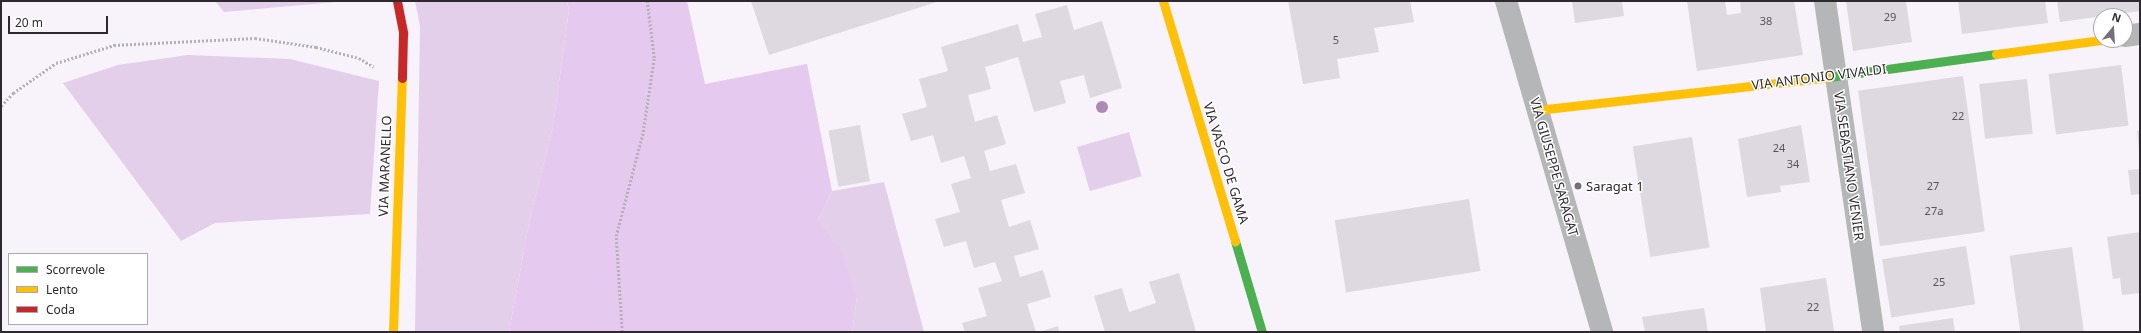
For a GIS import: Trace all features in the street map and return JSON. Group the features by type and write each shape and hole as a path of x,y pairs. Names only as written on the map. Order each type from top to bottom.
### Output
{"street":[{"name":"VIA MARANELLO","path":"393,332 403,33 397,1"},
{"name":"VIA VASCO DE GAMA","path":"1163,1 1262,332"},
{"name":"VIA GIUSEPPE SARAGAT","path":"1506,1 1602,332"},
{"name":"VIA SEBASTIANO VENIER","path":"1826,1 1873,332"},
{"name":"VIA ANTONIO VIVALDI","path":"1537,110 1836,76 2093,41"}],"path":[{"path":"622,332 616,236 643,132 654,58 647,1"},
{"path":"1,106 13,93 56,63 114,45 201,39 255,38 316,48 359,58 401,82"}],"shaded area":[{"path":"215,1 349,1 224,12"},
{"path":"415,1 567,1 569,10 553,126 530,218 509,332 415,332 420,26"},
{"path":"567,1 687,1 705,84 807,64 832,191 818,220 841,252 857,297 852,332 509,332 530,218 553,126 569,10"},
{"path":"188,55 290,59 379,81 370,214 215,223 181,241 63,83 118,65"},
{"path":"1129,132 1142,176 1090,191 1077,147"},
{"path":"884,182 924,332 852,332 857,297 818,220 832,191"}],"building":[{"path":"751,1 940,1 769,55"},
{"path":"1288,1 1410,1 1414,22 1374,28 1379,52 1337,59 1340,78 1303,84"},
{"path":"1572,1 1622,1 1624,16 1575,23"},
{"path":"1687,1 1725,1 1727,15 1741,13 1740,1 1794,1 1803,55 1697,71"},
{"path":"1846,1 1906,1 1912,42 1853,51"},
{"path":"1958,1 2045,1 2048,23 1962,34"},
{"path":"2057,1 2140,1 2140,11 2133,12 2133,8 2093,8 2093,17 2060,22"},
{"path":"1067,5 1074,30 1102,21 1122,88 1090,98 1084,75 1060,81 1066,103 1034,112 1018,57 985,67 991,89 968,95 975,122 997,115 1006,144 984,151 990,171 1016,164 1025,193 1001,200 1009,227 1030,220 1039,249 1014,256 1020,277 1043,270 1051,297 1027,304 1036,332 965,332 962,323 987,316 978,288 1002,281 995,262 974,268 966,241 944,247 935,219 960,212 951,184 971,178 964,156 941,163 933,135 911,141 902,114 927,107 919,79 948,71 941,47 1018,24 1023,42 1042,37 1035,14"},
{"path":"2121,65 2128,126 2056,134 2049,74"},
{"path":"1963,76 1985,231 1880,246 1858,91"},
{"path":"2027,79 2033,134 1985,139 1979,84"},
{"path":"860,125 870,181 838,187 828,131"},
{"path":"1801,125 1810,182 1780,186 1781,192 1747,197 1738,139"},
{"path":"2137,131 2140,131 2140,152 2139,152"},
{"path":"1692,137 1710,248 1650,257 1633,146"},
{"path":"2140,169 2140,194 2131,195 2128,170"},
{"path":"1469,199 1480,271 1346,292 1335,220"},
{"path":"2140,232 2140,293 2122,295 2120,278 2113,279 2107,237"},
{"path":"1966,246 1975,304 1891,318 1882,259"},
{"path":"2072,247 2084,332 2020,332 2010,256"},
{"path":"1179,273 1196,332 1105,332 1094,296 1122,288 1129,312 1156,303 1149,282"},
{"path":"1826,278 1834,331 1766,332 1760,288"},
{"path":"1704,308 1708,332 1645,332 1642,317"},
{"path":"1953,318 1955,332 1900,332 1899,326"},
{"path":"1058,326 1059,332 1039,332"}],"traffic: fast":[{"path":"1829,77 1996,54"},
{"path":"1235,241 1262,332"}],"traffic: slow":[{"path":"1163,1 1235,241"},
{"path":"1996,54 2093,41"},
{"path":"1537,110 1829,77"},
{"path":"393,332 402,78"}],"traffic: jam":[{"path":"397,1 403,33 402,78"}],"place":[{"name":"Saragat 1","path":"1578,186"}]}
